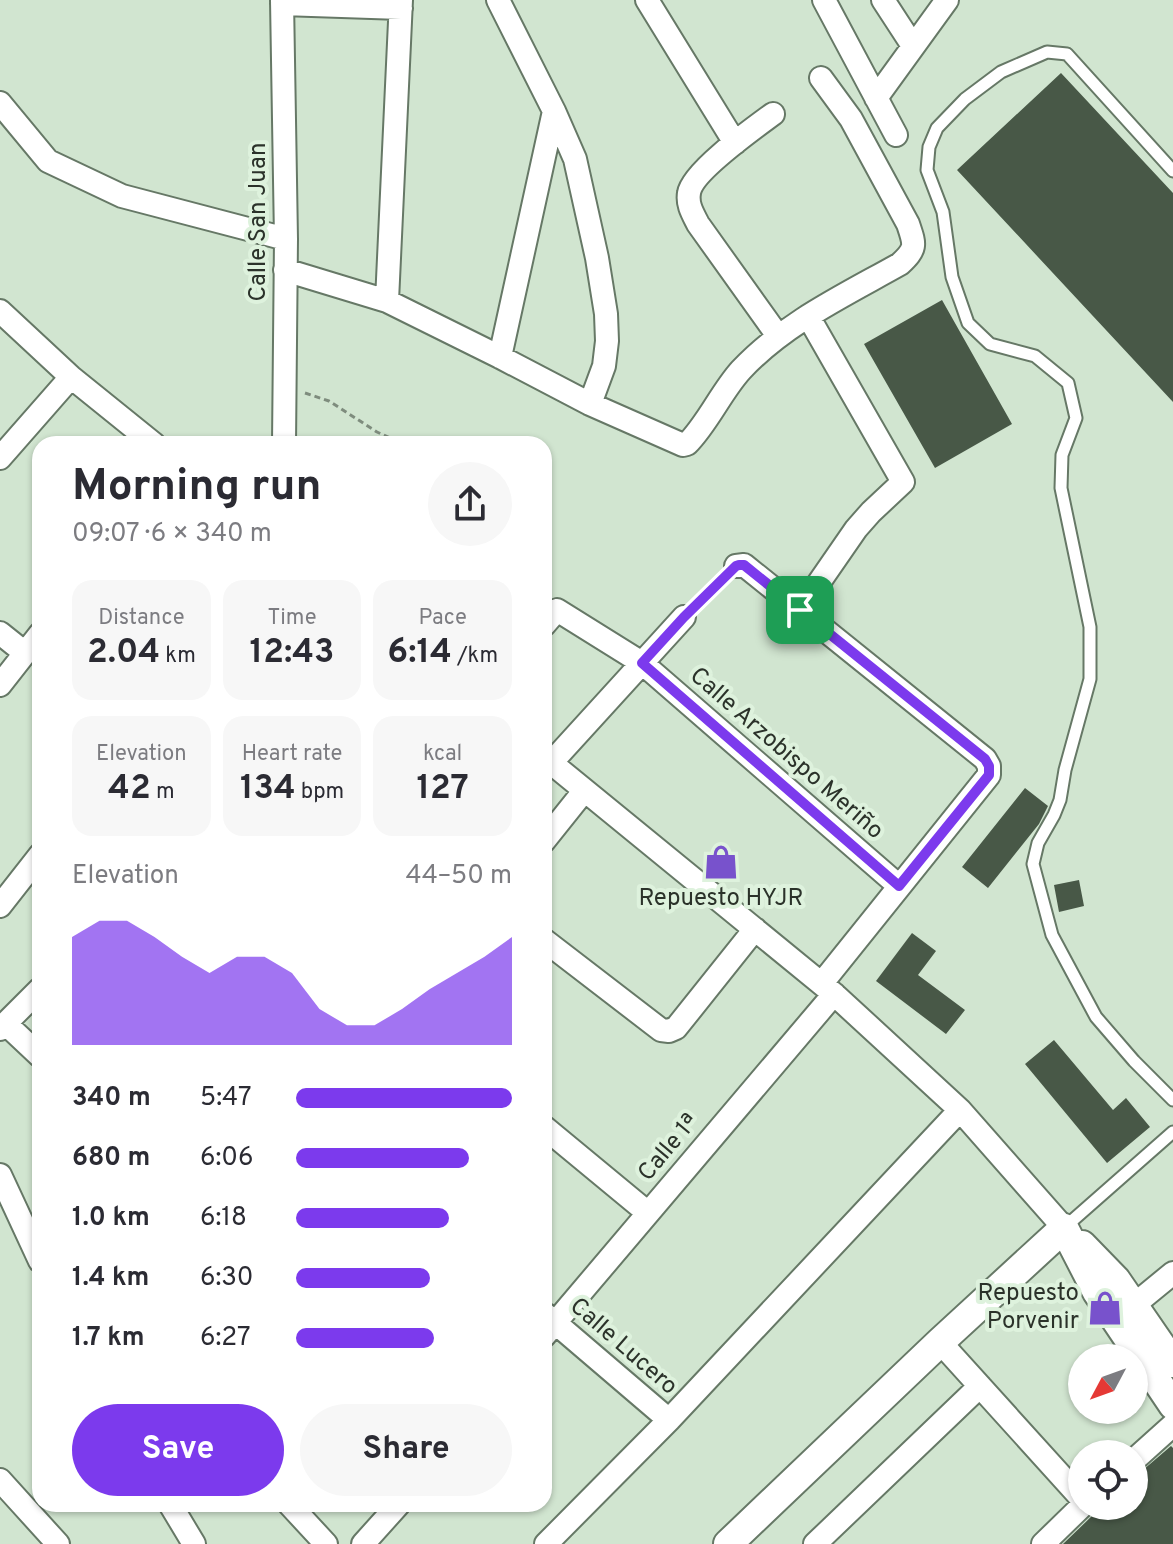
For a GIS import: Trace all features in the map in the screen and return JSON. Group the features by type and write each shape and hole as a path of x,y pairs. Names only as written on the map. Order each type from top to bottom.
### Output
{"street":[{"path":"498,0 575,159 606,314 604,366 590,404"},
{"path":"647,0 735,143"},
{"path":"824,0 896,135"},
{"path":"883,0 913,46"},
{"path":"876,98 947,0"},
{"path":"282,2 401,4 387,301"},
{"name":"Calle San Juan","path":"282,2 286,239 284,436"},
{"path":"285,270 387,301 590,404 683,445 687,444 733,380 778,336 900,264 912,252 914,242 908,224 851,119 821,78"},
{"path":"0,103 48,161 122,196 286,239"},
{"path":"500,357 554,111"},
{"path":"773,114 698,175 688,191 690,207 698,224 778,336"},
{"path":"0,311 71,377 144,436"},
{"path":"736,566 744,565 800,610 856,529 903,482 808,316"},
{"path":"0,458 71,377"},
{"name":"Calle 1ª","path":"552,1320 648,1213 828,989 899,886 989,775 985,759 800,610"},
{"path":"552,756 684,617"},
{"name":"Calle Arzobispo Meriño","path":"552,618 642,663 899,886"},
{"path":"0,633 25,653"},
{"path":"0,685 32,644"},
{"path":"552,763 828,989 960,1110 1064,1228 1116,1280 1173,1363"},
{"path":"552,831 584,791"},
{"path":"0,906 32,865"},
{"path":"552,946 661,1030 669,1031 676,1028 755,929"},
{"path":"32,997 3,1027 32,1050"},
{"path":"546,1544 669,1420 960,1110"},
{"path":"552,1134 648,1213"},
{"path":"0,1175 32,1244"},
{"path":"728,1544 1064,1228"},
{"path":"1064,1228 1097,1292 1173,1405"},
{"path":"1134,1305 1173,1273"},
{"name":"Calle Lucero","path":"552,1327 669,1420"},
{"path":"940,1342 1068,1483"},
{"path":"815,1544 980,1386"},
{"path":"1148,1447 1173,1425"},
{"path":"0,1480 58,1544"},
{"path":"175,1512 194,1544"},
{"path":"296,1512 326,1544"},
{"path":"363,1544 392,1512"},
{"path":"1043,1544 1068,1520"}],"lane":[{"path":"1173,171 1067,54 1047,52 1001,72 965,99 937,128 929,147 927,170 943,212 952,277 968,323 990,344 1035,356 1068,383 1076,418 1062,455 1061,488 1090,627 1090,679 1060,800 1038,843 1033,864 1052,935 1096,1017 1173,1100"},
{"path":"1064,1228 1173,1132"}],"path":[{"path":"286,387 329,401 386,436"},
{"path":"684,617 736,566"}],"building":[{"path":"1061,73 1173,193 1173,402 957,170"},
{"path":"942,300 1012,424 935,468 864,344"},
{"path":"1025,788 1048,806 1039,824 988,888 962,867"},
{"path":"1079,880 1084,906 1059,912 1054,885"},
{"path":"912,933 936,951 918,975 965,1010 946,1034 876,981"},
{"path":"1054,1040 1113,1110 1126,1098 1150,1127 1107,1163 1025,1064"},
{"path":"1171,1446 1173,1448 1173,1544 1063,1544 1088,1520 1148,1520 1148,1466"}],"place":[{"name":"Repuesto HYJR","path":"721,862"},
{"name":"Repuesto Porvenir","path":"1105,1308"}],"route":[{"path":"744,565 800,610 985,759 989,766 989,775 899,886 642,663 736,566 744,565"}]}
